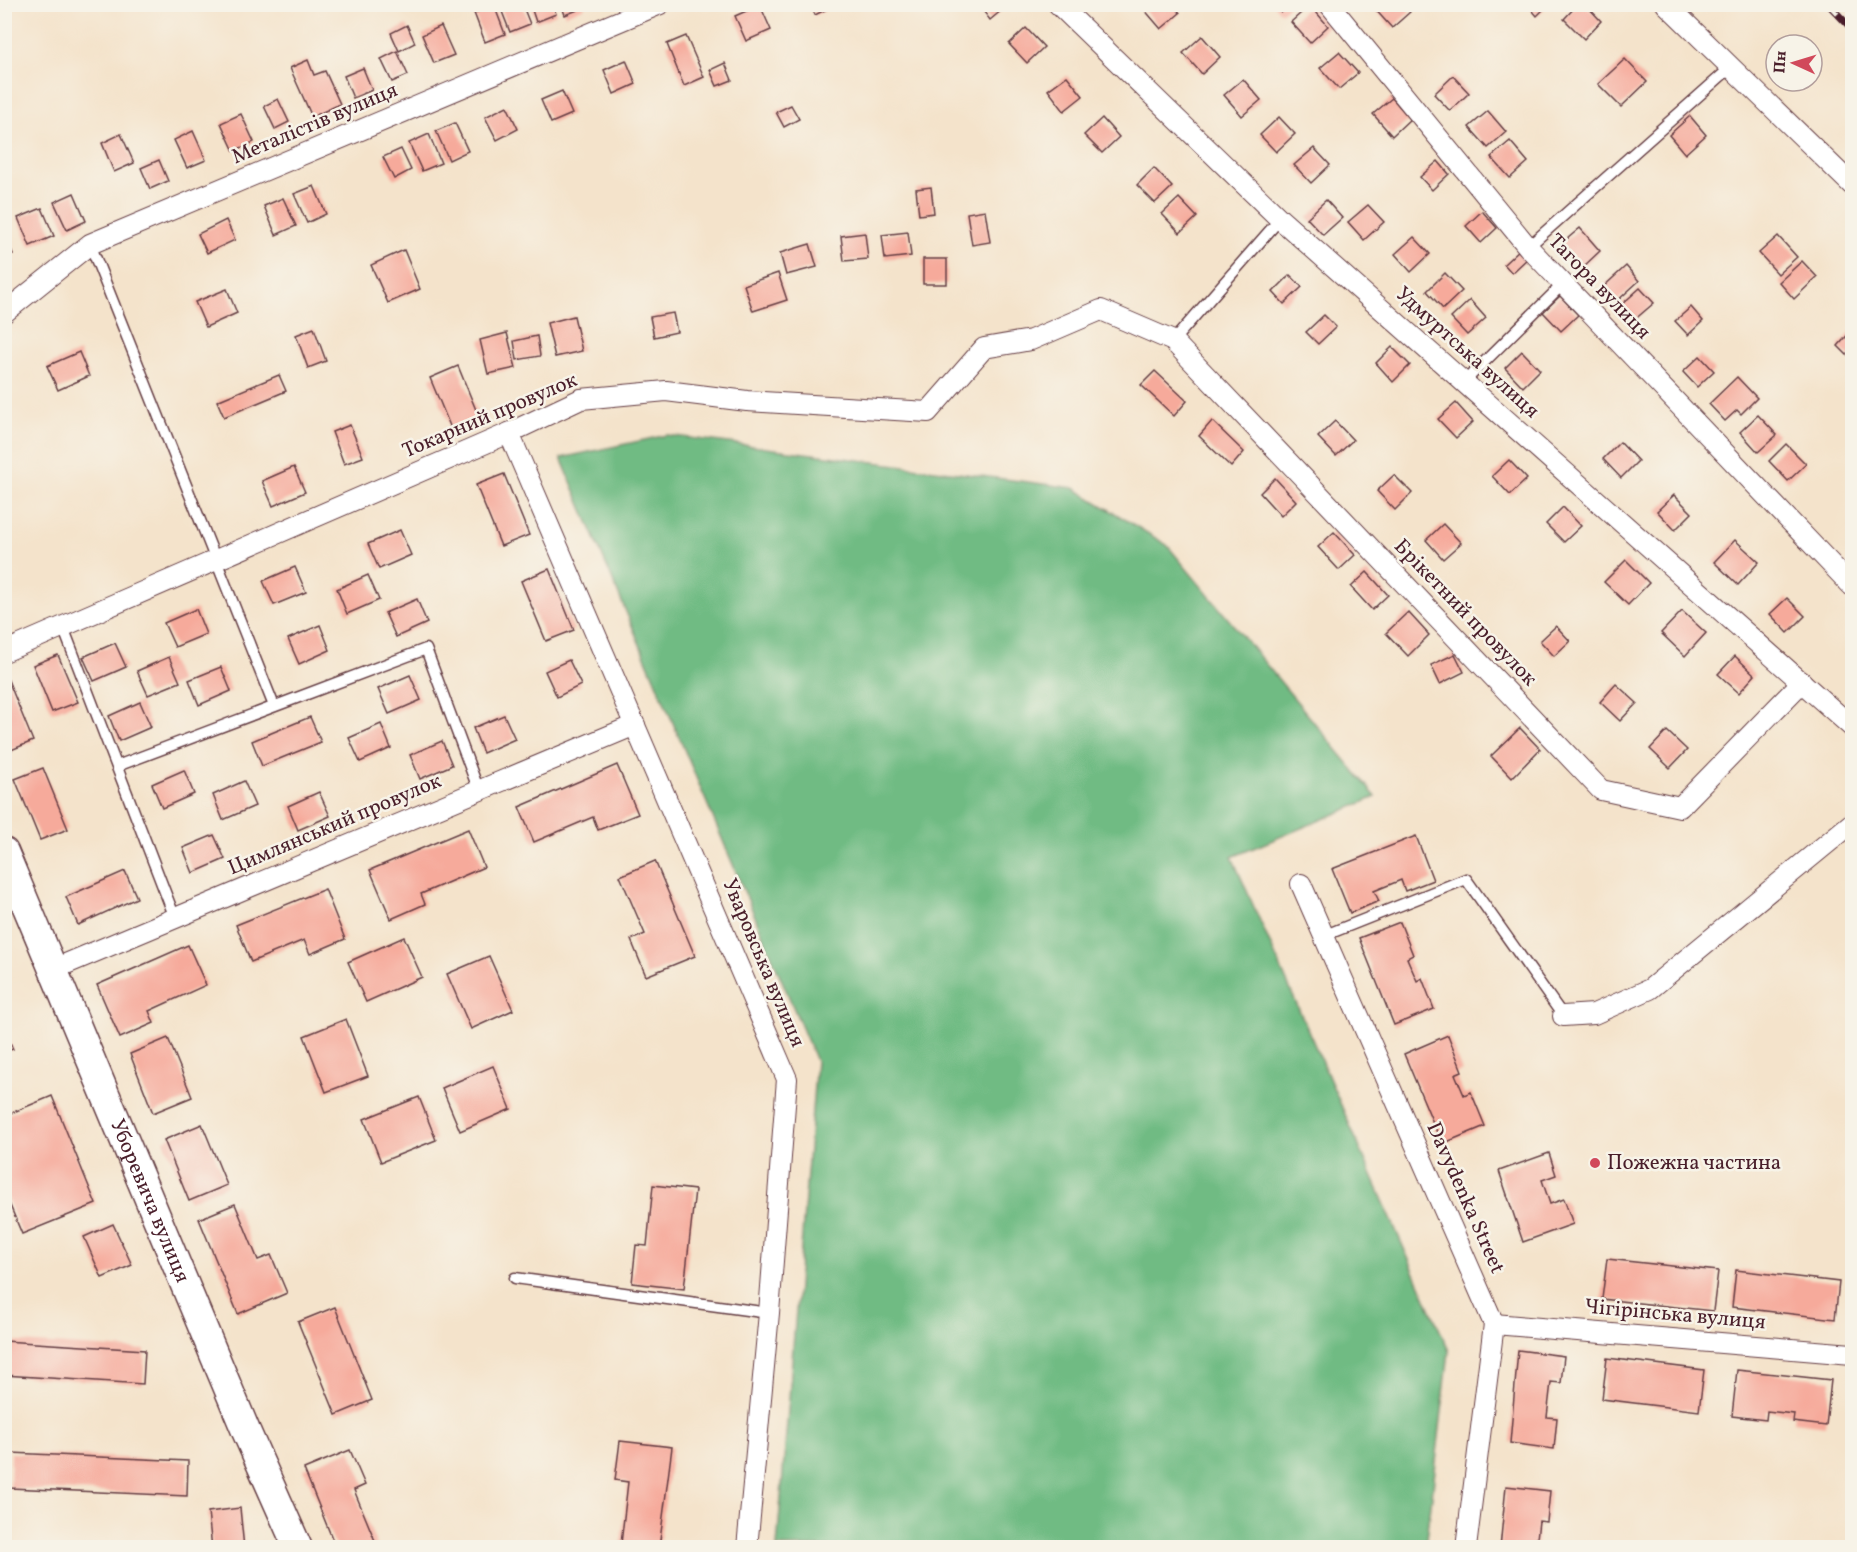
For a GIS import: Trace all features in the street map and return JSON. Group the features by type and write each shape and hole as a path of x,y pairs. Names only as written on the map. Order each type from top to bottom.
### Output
{"street":[{"name":"Металістів вулиця","path":"4,313 90,244 660,4"},
{"name":"Удмуртська вулиця","path":"1058,4 1280,219 1852,727"},
{"name":"Тагора вулиця","path":"1329,4 1528,247 1852,586"},
{"path":"1666,4 1852,184"},
{"name":"Брiкетний провулок","path":"1101,310 1173,341 1601,790 1680,807 1802,682"},
{"name":"Токарний провулок","path":"4,652 509,433 581,399 666,392 747,401 928,412 984,348 1031,340 1101,310"},
{"name":"Уваровська вулиця","path":"509,433 787,1079 769,1313 747,1548"},
{"name":"Цимлянський провулок","path":"54,969 635,725"},
{"path":"1563,1016 1594,1014 1650,989 1852,823"},
{"name":"Уборевича вулиця","path":"4,852 246,1431 298,1548"},
{"name":"Davydenka Street","path":"1301,884 1494,1324"},
{"path":"1466,1548 1494,1324"},
{"name":"Чiгiрiнська вулиця","path":"1494,1324 1852,1354"}],"lane":[{"path":"1528,247 1730,68"},
{"path":"1173,341 1280,219"},
{"path":"90,244 274,706"},
{"path":"1464,382 1563,284"},
{"path":"63,627 175,918"},
{"path":"117,766 426,649 479,791"},
{"path":"1323,936 1466,879 1563,1016"},
{"path":"515,1278 769,1313"}],"green space":[{"path":"667,435 1074,488 1167,545 1376,797 1232,857 1449,1351 1426,1547 777,1547 816,1061 561,458"}],"building":[{"path":"499,4 522,4 530,24 510,32"},
{"path":"530,4 553,4 556,14 536,22"},
{"path":"561,4 584,4 585,7 565,15"},
{"path":"810,4 837,4 815,15"},
{"path":"978,4 1009,4 990,20"},
{"path":"1147,4 1173,4 1180,13 1161,29 1143,8"},
{"path":"1273,4 1290,4 1281,13"},
{"path":"1376,4 1404,4 1410,12 1392,28 1373,7"},
{"path":"1527,4 1549,4 1537,16"},
{"path":"1578,4 1585,4 1601,21 1584,39 1564,19"},
{"path":"494,5 505,34 485,42 474,13"},
{"path":"760,5 771,30 746,41 735,16"},
{"path":"1310,5 1328,26 1310,43 1291,22"},
{"path":"407,25 415,43 399,51 391,33"},
{"path":"441,26 454,55 434,63 422,35"},
{"path":"1026,28 1044,47 1027,63 1009,44"},
{"path":"686,36 704,77 684,86 667,44"},
{"path":"1202,36 1220,57 1202,74 1183,53"},
{"path":"397,51 408,75 392,82 381,59"},
{"path":"1339,52 1358,73 1339,89 1320,68"},
{"path":"1625,59 1647,82 1621,107 1598,84"},
{"path":"308,60 314,75 325,71 340,104 312,117 290,68"},
{"path":"626,60 636,84 614,94 604,70"},
{"path":"725,63 732,80 717,86 710,70"},
{"path":"363,68 372,90 353,98 344,76"},
{"path":"1067,76 1083,96 1064,111 1048,90"},
{"path":"1453,76 1469,93 1450,111 1434,94"},
{"path":"1243,79 1261,100 1242,116 1224,95"},
{"path":"562,91 572,114 551,123 541,100"},
{"path":"1392,98 1410,119 1392,136 1373,114"},
{"path":"278,99 289,122 275,129 264,106"},
{"path":"791,105 799,119 784,127 776,112"},
{"path":"507,106 518,129 497,140 485,117"},
{"path":"1488,111 1506,132 1488,148 1469,127"},
{"path":"241,114 254,142 234,151 221,123"},
{"path":"1690,116 1706,135 1685,154 1669,135"},
{"path":"1279,117 1295,134 1276,152 1260,135"},
{"path":"1102,118 1119,137 1102,153 1084,135"},
{"path":"455,123 468,151 449,160 436,131"},
{"path":"193,131 206,160 187,168 174,140"},
{"path":"121,134 134,163 114,172 102,143"},
{"path":"429,134 441,163 422,171 409,143"},
{"path":"1510,141 1528,162 1510,178 1491,157"},
{"path":"1314,148 1330,165 1311,183 1294,165"},
{"path":"401,149 411,170 394,179 383,157"},
{"path":"159,160 168,181 150,189 141,168"},
{"path":"1438,161 1449,174 1432,190 1420,177"},
{"path":"1154,168 1172,187 1155,203 1137,185"},
{"path":"314,186 326,214 307,223 294,194"},
{"path":"931,187 934,213 919,215 916,189"},
{"path":"74,193 86,221 67,230 54,202"},
{"path":"283,198 296,226 276,235 264,206"},
{"path":"1179,198 1197,217 1180,233 1162,214"},
{"path":"1326,200 1342,218 1323,235 1307,218"},
{"path":"1368,205 1384,222 1364,240 1348,222"},
{"path":"42,208 54,236 30,246 18,218"},
{"path":"985,210 990,242 972,245 967,213"},
{"path":"1482,211 1497,228 1481,243 1466,226"},
{"path":"226,220 235,240 207,253 198,234"},
{"path":"1580,228 1600,251 1582,268 1561,244"},
{"path":"4,232 13,254 4,257"},
{"path":"908,232 911,256 885,259 882,235"},
{"path":"865,233 868,259 844,261 841,236"},
{"path":"1778,236 1797,257 1778,274 1759,253"},
{"path":"1414,237 1430,254 1411,272 1395,254"},
{"path":"810,244 817,267 786,275 780,253"},
{"path":"1521,248 1529,257 1512,273 1504,264"},
{"path":"404,250 420,289 388,303 371,265"},
{"path":"923,259 947,259 947,284 923,284"},
{"path":"1802,261 1817,277 1794,299 1779,282"},
{"path":"1626,266 1639,281 1616,302 1602,288"},
{"path":"778,273 787,300 753,311 744,285"},
{"path":"1445,273 1462,291 1443,309 1427,291"},
{"path":"1290,275 1302,287 1284,304 1273,292"},
{"path":"1640,288 1654,303 1633,321 1620,306"},
{"path":"227,289 237,313 206,327 195,302"},
{"path":"1560,296 1578,315 1561,331 1543,312"},
{"path":"1470,300 1486,318 1467,335 1451,318"},
{"path":"1691,307 1703,321 1688,335 1675,321"},
{"path":"673,313 677,332 654,337 650,317"},
{"path":"1324,315 1336,327 1318,344 1306,332"},
{"path":"574,316 582,351 555,357 547,323"},
{"path":"314,328 326,361 308,368 296,335"},
{"path":"1852,330 1852,360 1838,346"},
{"path":"507,333 516,368 488,374 480,340"},
{"path":"537,336 540,356 517,360 514,341"},
{"path":"1392,347 1410,365 1393,382 1376,363"},
{"path":"1522,351 1540,370 1523,387 1505,368"},
{"path":"79,352 89,376 58,390 47,366"},
{"path":"1700,356 1714,371 1697,387 1683,372"},
{"path":"458,366 483,427 455,438 430,378"},
{"path":"1155,371 1187,401 1174,416 1141,385"},
{"path":"279,375 286,391 224,417 217,401"},
{"path":"1737,377 1757,398 1741,414 1737,410 1725,421 1709,404"},
{"path":"1456,403 1473,422 1456,438 1438,419"},
{"path":"1758,415 1777,435 1758,452 1740,432"},
{"path":"1212,421 1244,452 1231,467 1199,436"},
{"path":"1335,421 1353,440 1336,456 1318,437"},
{"path":"350,425 363,457 344,464 332,432"},
{"path":"1620,442 1638,461 1621,478 1603,459"},
{"path":"1786,444 1806,464 1788,481 1769,461"},
{"path":"1509,460 1527,479 1510,495 1492,476"},
{"path":"294,467 305,492 273,506 262,481"},
{"path":"504,474 529,535 501,546 476,485"},
{"path":"1394,475 1412,493 1395,510 1377,491"},
{"path":"1275,478 1296,501 1281,516 1260,493"},
{"path":"1674,495 1692,513 1675,530 1657,511"},
{"path":"1563,507 1581,526 1564,542 1546,524"},
{"path":"1443,524 1461,543 1443,559 1426,540"},
{"path":"400,530 411,555 379,569 368,544"},
{"path":"1334,532 1355,555 1339,570 1318,547"},
{"path":"1735,540 1759,562 1738,585 1714,562"},
{"path":"1626,560 1649,583 1628,605 1604,582"},
{"path":"295,567 306,592 274,605 263,581"},
{"path":"549,569 574,630 546,641 521,581"},
{"path":"1367,572 1388,595 1372,610 1351,587"},
{"path":"368,575 379,600 347,614 337,589"},
{"path":"1787,598 1805,616 1788,633 1770,614"},
{"path":"417,599 427,623 396,637 385,613"},
{"path":"196,609 206,634 175,647 164,623"},
{"path":"1682,611 1706,633 1685,656 1661,633"},
{"path":"1408,612 1429,635 1408,656 1386,633"},
{"path":"320,625 330,650 299,664 288,639"},
{"path":"1556,626 1570,641 1554,656 1540,641"},
{"path":"115,643 126,667 94,681 83,657"},
{"path":"1455,654 1464,672 1440,684 1431,665"},
{"path":"58,655 78,702 52,712 33,665"},
{"path":"1735,656 1755,675 1739,693 1718,674"},
{"path":"169,657 180,682 148,695 137,671"},
{"path":"569,660 581,685 557,697 545,671"},
{"path":"221,667 231,691 199,705 189,680"},
{"path":"410,675 421,700 389,714 378,689"},
{"path":"8,680 33,741 4,753 4,682"},
{"path":"1616,684 1637,703 1620,721 1600,702"},
{"path":"140,702 151,727 119,741 109,716"},
{"path":"504,715 515,739 483,753 473,728"},
{"path":"310,717 321,742 262,766 252,741"},
{"path":"381,724 391,748 360,762 349,738"},
{"path":"1520,728 1540,749 1512,778 1491,756"},
{"path":"1667,731 1687,750 1670,768 1650,749"},
{"path":"442,741 452,765 420,779 410,755"},
{"path":"617,765 638,814 598,830 593,817 534,842 519,807"},
{"path":"43,768 68,829 40,840 15,779"},
{"path":"184,770 194,794 162,808 152,784"},
{"path":"244,781 255,806 223,820 213,795"},
{"path":"319,792 330,816 298,830 288,806"},
{"path":"468,829 484,867 421,894 425,904 391,919 370,870"},
{"path":"214,835 225,859 193,873 183,848"},
{"path":"1416,836 1433,880 1405,891 1401,880 1374,891 1379,901 1350,913 1332,869"},
{"path":"655,861 695,956 646,976 631,940 645,934 620,876"},
{"path":"125,871 137,898 78,925 66,897"},
{"path":"325,889 345,939 310,954 304,940 251,962 236,925"},
{"path":"1400,922 1413,955 1407,958 1417,981 1422,978 1434,1009 1394,1025 1359,938"},
{"path":"404,937 422,977 366,1002 348,962"},
{"path":"188,945 206,985 149,1011 154,1023 120,1038 97,985"},
{"path":"489,956 513,1010 471,1029 447,974"},
{"path":"346,1019 368,1076 326,1092 304,1036"},
{"path":"4,1029 13,1049 4,1052"},
{"path":"1448,1035 1462,1071 1455,1074 1464,1095 1471,1092 1485,1126 1442,1144 1404,1054"},
{"path":"168,1038 192,1097 153,1113 130,1054"},
{"path":"493,1066 511,1109 460,1131 442,1088"},
{"path":"52,1096 96,1204 22,1234 4,1191 4,1116"},
{"path":"419,1097 436,1140 381,1162 364,1119"},
{"path":"202,1124 227,1185 189,1201 164,1140"},
{"path":"1549,1153 1556,1175 1542,1180 1550,1204 1564,1199 1573,1224 1523,1242 1499,1171"},
{"path":"653,1185 695,1190 684,1289 632,1283 636,1245 647,1246"},
{"path":"235,1204 258,1260 271,1255 287,1293 238,1314 199,1219"},
{"path":"113,1224 132,1265 102,1278 84,1237"},
{"path":"1607,1259 1718,1271 1713,1311 1602,1299"},
{"path":"1736,1270 1839,1282 1835,1319 1732,1307"},
{"path":"335,1307 372,1400 336,1415 298,1322"},
{"path":"4,1341 145,1350 143,1384 4,1375"},
{"path":"1518,1350 1564,1356 1561,1383 1551,1382 1547,1417 1557,1418 1554,1449 1510,1443"},
{"path":"1607,1358 1704,1370 1699,1411 1602,1399"},
{"path":"1737,1370 1831,1380 1826,1426 1793,1422 1794,1414 1767,1411 1766,1420 1732,1416"},
{"path":"620,1441 672,1447 659,1548 621,1544 628,1482 615,1480"},
{"path":"350,1450 365,1485 354,1490 378,1548 336,1548 304,1469"},
{"path":"11,1453 188,1461 187,1496 10,1488"},
{"path":"1506,1486 1550,1491 1547,1522 1539,1521 1536,1548 1500,1548"},
{"path":"240,1508 244,1548 212,1548 208,1512"}],"railway":[{"path":"1828,4 1852,29"}],"place":[{"name":"Пожежна частина","path":"1595,1163"}]}
